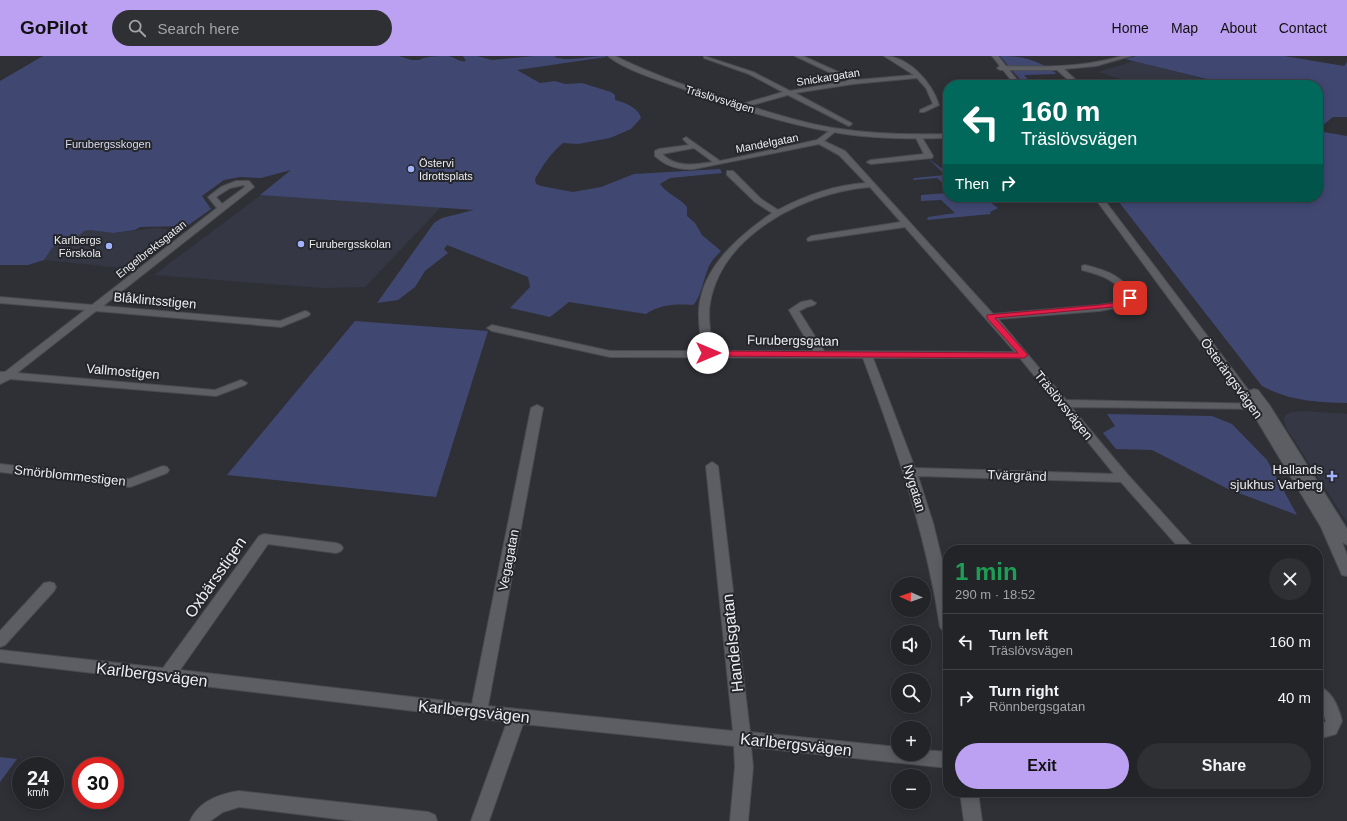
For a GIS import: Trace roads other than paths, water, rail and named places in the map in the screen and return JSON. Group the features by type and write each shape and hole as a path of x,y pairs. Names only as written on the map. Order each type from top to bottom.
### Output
{"street":[{"name":"Träslövsvägen","path":"611,56 638,71 658,79 786,119 834,130 918,136 943,136"},
{"path":"798,56 856,82"},
{"path":"887,56 900,62 920,76 927,86 936,105 933,108 922,111"},
{"path":"991,56 1013,80"},
{"path":"995,56 1010,80"},
{"path":"1002,68 1059,68 1105,63 1128,56"},
{"path":"706,57 751,74 849,124"},
{"path":"1059,68 1072,80"},
{"name":"Snickargatan","path":"741,106 790,93 856,82 920,76"},
{"path":"819,142 834,130"},
{"path":"871,162 928,156 918,136"},
{"path":"686,139 719,163"},
{"name":"Träslövsvägen","path":"819,142 826,144 842,153 872,185 1024,355 1124,478 1184,545"},
{"name":"Mandelgatan","path":"696,146 659,151 658,154 665,161 679,166 701,166 819,142"},
{"path":"730,173 758,201 768,209 778,213"},
{"path":"708,353 704,303 709,286 733,248 745,236 778,213 803,201 839,189 872,185"},
{"name":"Österängsvägen","path":"1102,202 1259,406 1328,527 1347,571"},
{"name":"Österängsvägen","path":"1109,202 1259,406 1347,540"},
{"name":"Engelbrektsgatan","path":"2,377 96,308 222,209"},
{"path":"811,239 907,224"},
{"path":"990,316 1099,308 1123,304 1130,298 1127,290 1110,274 1085,268"},
{"name":"Blåklintsstigen","path":"0,300 280,324 306,314"},
{"path":"811,303 804,304 794,310 820,354"},
{"name":"Furubergsgatan","path":"492,328 610,354 708,353 1024,355"},
{"name":"Nygatan","path":"867,355 902,445 935,559 943,601"},
{"name":"Vallmostigen","path":"2,377 216,393 241,383"},
{"path":"1063,403 1259,406"},
{"name":"Vegagatan","path":"478,711 537,408"},
{"name":"Handelsgatan","path":"712,466 742,738 744,767 739,821"},
{"name":"Smörblommestigen","path":"0,468 130,483 163,470"},
{"name":"Tvärgränd","path":"910,472 1124,478"},
{"name":"Oxbärsstigen","path":"167,676 264,539 336,548"},
{"path":"0,641 49,587"},
{"name":"Karlbergsvägen","path":"0,656 517,716 943,759"},
{"path":"1323,699 1331,709 1334,720 1325,728"},
{"path":"480,821 517,716"},
{"path":"970,797 973,821"},
{"path":"199,821 204,813 218,803 239,799 428,821"}],"place":[{"name":"Östervi Idrottsplats","path":"411,169"},
{"name":"Furubergsskolan","path":"301,244"},
{"name":"Karlbergs Förskola","path":"109,246"},
{"name":"Hallands sjukhus Varberg","path":"1332,476"}],"park label":[{"name":"Furubergsskogen","path":"108,144"}]}
